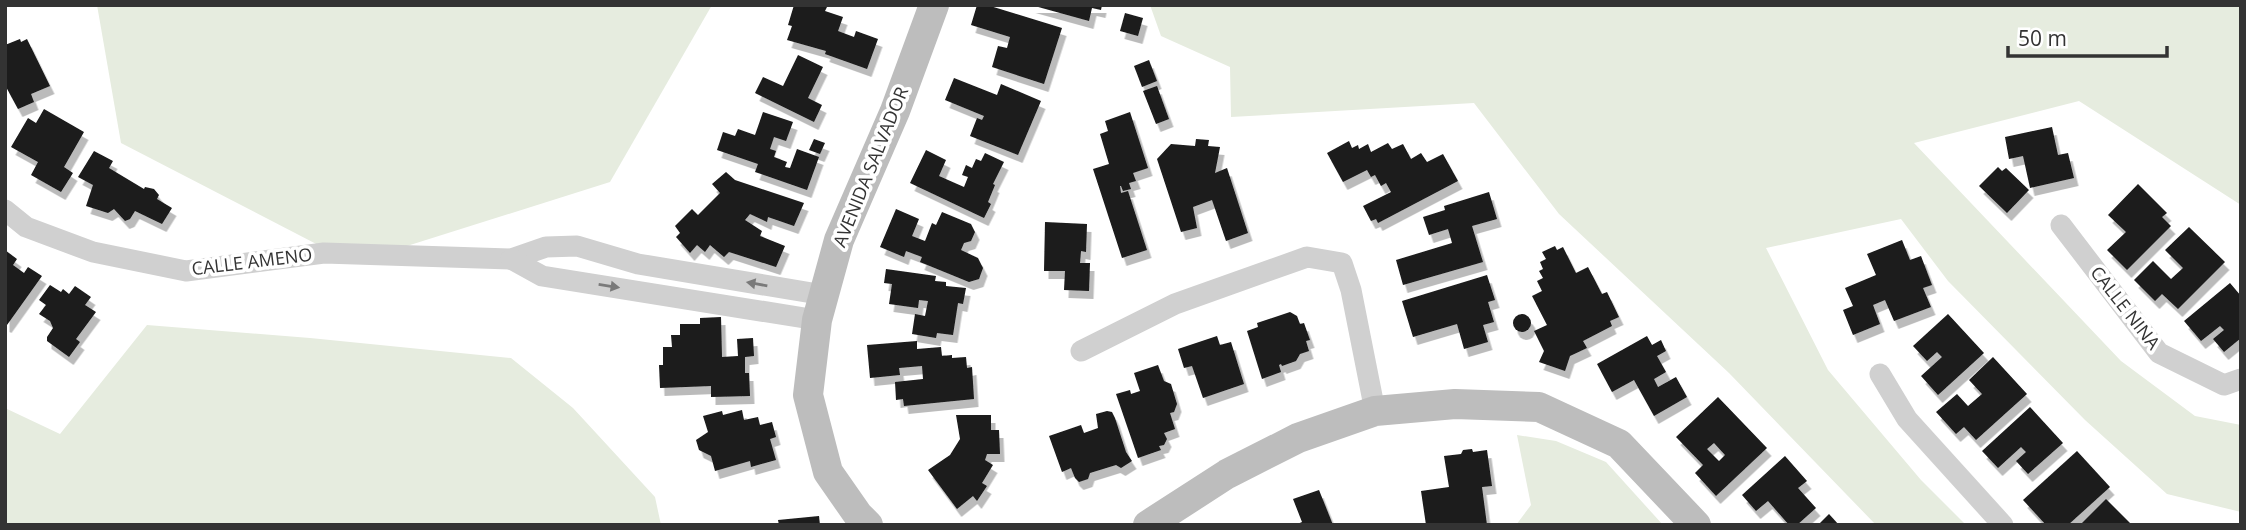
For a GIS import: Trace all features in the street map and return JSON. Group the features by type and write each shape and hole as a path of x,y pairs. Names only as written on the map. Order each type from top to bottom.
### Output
{"street":[{"name":"AVENIDA SALVADOR","path":"868,525 828,472 808,395 821,307 839,240 895,111 933,5"},
{"name":"CALLE AMENO","path":"5,210 26,228 93,252 186,271 324,253 511,258 546,247 577,246 638,264 821,307"},
{"name":"CALLE NINA","path":"2062,225 2160,354 2224,384 2241,379"},
{"path":"1081,351 1175,304 1307,257 1342,263 1351,290 1375,411"},
{"name":"CALLE AMENO","path":"511,258 542,276 821,307"},
{"path":"1880,374 1907,419 2003,525"},
{"path":"1149,525 1227,474 1298,438 1375,411 1455,404 1539,407 1619,444 1696,525"}],"shaded area":[{"path":"97,5 712,5 610,182 353,263 121,143"},
{"path":"1150,5 2241,5 2241,205 2079,101 1914,143 2121,361 2195,416 2241,425 2241,512 2167,494 2085,420 1948,281 1901,219 1766,248 1828,370 1921,480 1966,525 1876,525 1729,373 1559,214 1474,103 1231,117 1230,67 1161,36"},
{"path":"147,325 511,358 573,408 655,497 661,525 5,525 5,408 60,434"},
{"path":"1517,435 1556,441 1606,462 1663,525 1516,525 1531,505"}],"building":[{"path":"794,5 827,7 825,11 843,17 838,31 854,37 856,31 878,39 867,69 825,54 826,51 787,40 792,26 788,25"},
{"path":"977,5 987,5 1062,28 1044,84 992,67 998,46 1007,48 1010,37 971,25"},
{"path":"1031,5 1102,5 1101,10 1092,8 1089,21"},
{"path":"1125,13 1143,18 1138,36 1120,31"},
{"path":"20,39 21,42 27,39 50,86 31,94 34,102 18,109 5,85 5,45"},
{"path":"798,55 823,67 808,98 822,105 814,122 755,93 763,77 783,86"},
{"path":"1149,60 1157,81 1142,87 1134,66"},
{"path":"954,78 997,95 1001,84 1041,101 1018,155 970,136 977,118 982,120 984,116 945,100"},
{"path":"1157,86 1169,119 1156,124 1143,91"},
{"path":"44,109 84,132 64,167 73,173 61,192 31,175 38,162 11,147 28,118 36,123"},
{"path":"763,112 793,122 786,141 774,137 770,149 776,151 774,157 787,162 785,167 790,168 797,149 819,157 807,190 755,172 758,164 717,150 723,132 735,136 738,129 755,135"},
{"path":"1130,112 1148,168 1133,173 1136,181 1129,183 1131,189 1123,191 1120,186 1121,193 1128,191 1147,250 1122,258 1093,169 1109,164 1100,134 1108,131 1105,121"},
{"path":"2052,127 2058,155 2068,153 2074,178 2030,188 2023,156 2009,159 2005,137"},
{"path":"814,139 825,143 820,154 809,150"},
{"path":"1196,139 1209,140 1208,146 1220,147 1215,173 1227,168 1248,233 1226,241 1212,200 1193,207 1197,228 1181,232 1157,159 1171,144 1195,146"},
{"path":"1349,141 1352,148 1358,145 1359,149 1368,144 1371,152 1388,143 1392,149 1403,144 1411,159 1421,153 1427,162 1443,154 1458,181 1378,223 1376,219 1371,221 1363,206 1391,192 1386,183 1381,186 1375,175 1371,177 1367,170 1343,182 1327,153"},
{"path":"926,150 946,160 939,176 964,187 968,177 962,175 966,165 972,168 976,159 981,161 985,153 1004,162 993,184 995,185 988,202 991,204 984,218 910,183"},
{"path":"94,151 113,161 109,168 144,189 154,189 159,195 157,199 172,208 162,224 135,211 130,219 125,221 114,209 108,213 86,206 93,185 78,177"},
{"path":"1998,167 2002,171 2006,168 2029,190 2007,213 1979,186"},
{"path":"726,172 735,180 804,203 794,226 768,217 767,222 750,214 745,220 762,231 760,236 785,246 776,267 729,252 724,257 710,245 705,252 697,245 690,253 676,237 680,233 675,226 692,209 698,215 720,193 712,184"},
{"path":"2138,184 2167,213 2162,217 2171,226 2127,270 2107,250 2126,232 2108,215"},
{"path":"1489,192 1497,219 1472,226 1483,262 1403,285 1396,260 1452,243 1448,229 1429,235 1423,217 1445,210 1444,206"},
{"path":"896,209 919,219 912,236 925,241 932,223 936,225 942,212 971,224 975,232 971,241 964,243 961,250 978,258 983,268 979,279 969,282 920,262 922,257 906,251 904,257 880,247"},
{"path":"1045,222 1087,224 1086,252 1081,251 1080,263 1090,263 1089,291 1064,290 1065,271 1044,271"},
{"path":"2189,227 2225,262 2178,309 2162,294 2155,301 2134,280 2153,261 2171,279 2183,268 2165,250"},
{"path":"1902,240 1910,260 1921,256 1932,285 1923,288 1931,307 1894,321 1885,300 1873,305 1880,324 1853,335 1843,310 1853,306 1845,288 1876,275 1867,254"},
{"path":"1555,246 1557,250 1563,247 1576,273 1588,267 1602,294 1607,292 1619,317 1610,321 1612,326 1583,341 1587,348 1570,356 1565,371 1539,362 1544,351 1534,331 1547,325 1532,296 1542,291 1537,281 1543,278 1539,271 1543,269 1540,262 1546,259 1542,252"},
{"path":"5,250 17,259 13,265 24,273 28,267 42,276 7,325 5,324"},
{"path":"886,269 936,276 935,281 946,282 946,286 966,288 963,304 958,303 953,335 937,333 936,338 912,334 915,314 925,316 928,301 919,300 918,308 889,304 892,284 884,283"},
{"path":"1487,275 1495,300 1488,302 1494,322 1483,325 1488,342 1464,349 1457,324 1413,337 1402,301"},
{"path":"2230,283 2241,296 2241,338 2224,352 2213,339 2224,330 2220,326 2201,341 2184,321"},
{"path":"50,285 69,294 75,286 91,297 85,305 96,312 76,339 80,342 69,357 47,341 53,328 50,321 39,314 46,305 39,300"},
{"path":"1290,312 1297,316 1300,324 1304,323 1310,340 1306,341 1309,351 1300,354 1296,361 1279,365 1281,372 1262,379 1247,331 1258,327 1257,323"},
{"path":"1522,314 1528,317 1531,323 1528,329 1522,332 1516,329 1513,323 1516,317"},
{"path":"1948,314 1984,353 1938,395 1921,376 1942,357 1937,352 1927,361 1913,346"},
{"path":"721,317 722,357 738,356 737,339 753,338 754,356 745,357 750,396 711,397 711,386 660,388 659,365 663,365 663,347 672,347 671,335 680,335 680,324 700,324 700,318"},
{"path":"1217,336 1220,345 1231,342 1244,384 1203,398 1192,366 1184,368 1178,349"},
{"path":"1647,336 1652,345 1661,340 1666,351 1657,356 1666,372 1654,379 1658,387 1676,377 1687,397 1654,416 1634,380 1612,392 1597,364"},
{"path":"917,341 917,349 941,347 942,356 966,357 967,368 972,367 974,399 904,406 903,399 896,400 895,382 923,379 922,366 899,368 900,375 870,378 867,345"},
{"path":"1993,357 2027,394 1976,440 1964,427 1956,434 1936,412 1957,394 1968,406 1982,394 1969,380"},
{"path":"1158,365 1164,381 1171,384 1177,404 1174,412 1170,413 1175,429 1164,433 1167,439 1164,445 1159,446 1161,450 1138,458 1116,394 1130,390 1131,394 1140,391 1134,373"},
{"path":"1718,397 1767,448 1716,496 1695,473 1703,465 1676,437","holes":["1714,443 1725,455 1719,461 1707,449"]},
{"path":"2030,407 2063,443 2028,474 2016,461 2026,452 2021,447 1998,468 1982,451"},
{"path":"742,410 744,420 758,417 760,425 772,422 776,437 770,439 776,460 751,467 750,461 715,471 711,456 699,450 696,440 708,432 703,416"},
{"path":"1112,412 1115,418 1126,452 1132,461 1121,468 1116,465 1090,473 1088,479 1079,482 1071,468 1062,472 1049,436 1081,425 1084,433 1098,428 1096,414"},
{"path":"956,415 991,415 991,430 999,430 1000,454 987,454 985,460 993,465 982,483 987,486 977,501 973,496 957,509 928,470 950,455 960,439"},
{"path":"1472,449 1473,452 1487,450 1492,486 1482,487 1487,525 1426,525 1421,491 1449,487 1444,456 1461,454 1463,450"},
{"path":"2077,451 2110,487 2068,525 2046,525 2023,500"},
{"path":"1785,456 1807,481 1798,488 1816,508 1797,525 1789,525 1768,501 1756,511 1742,495"},
{"path":"1319,490 1333,525 1295,525 1302,522 1293,499"},
{"path":"2106,499 2132,525 2080,525"},
{"path":"1829,514 1839,525 1818,525"},
{"path":"819,516 820,525 779,525 778,520"}]}
